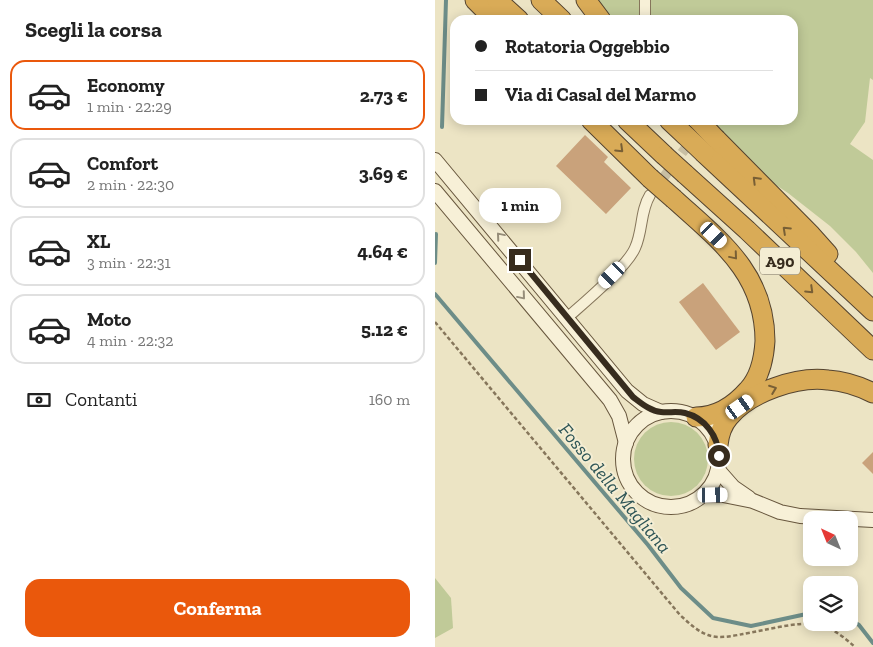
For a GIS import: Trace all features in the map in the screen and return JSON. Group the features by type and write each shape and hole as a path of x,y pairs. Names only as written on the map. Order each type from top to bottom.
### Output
{"highway":[{"path":"541,0 557,15"},
{"path":"586,0 597,15"},
{"path":"489,8 506,15"},
{"path":"595,125 650,187 673,199 720,241 741,265 755,289 764,324 764,353 758,375 750,388 726,410 695,417"},
{"name":"A90","path":"632,125 747,230 873,350"},
{"name":"A90","path":"674,125 685,135 710,146 873,311"},
{"path":"700,125 710,146 811,235 873,305"},
{"path":"717,445 724,425 735,412 760,394 777,387 807,380 829,380 850,384 873,393"}],"main road":[{"path":"435,160 633,397 647,407 661,412"},
{"path":"435,192 610,400 619,416 626,443"},
{"path":"673,411 695,417 709,429 717,445 718,470 713,484 703,495 690,503 675,507 659,505 644,499 633,488 626,474 623,459 626,443 634,429 647,418 661,412 673,411"},
{"path":"718,470 733,487 753,501"},
{"path":"703,495 723,495 753,501 781,512 800,516 873,520"}],"street":[{"path":"645,0 645,15"},
{"path":"568,318 617,271 633,252 638,239 650,187"}],"path":[{"path":"435,322 674,608 693,626 709,636 719,636 809,623 831,629 855,647"}],"green space":[{"path":"598,0 873,0 873,80 870,78 865,122 850,144 873,160 873,273 856,252 830,226 770,181 712,125 798,125 798,15 608,15"},
{"path":"671,422 685,425 697,433 705,445 708,459 705,473 697,485 685,493 671,496 657,493 645,485 637,473 634,459 637,445 645,433 657,425"},
{"path":"435,578 451,598 453,628 435,638"}],"building":[{"path":"585,135 608,157 604,162 631,188 606,214 556,166"},
{"path":"703,283 740,332 716,350 679,302"},
{"path":"873,452 873,474 862,463"}],"waterway":[{"path":"442,127 446,0"},
{"path":"435,263 436,234"},
{"name":"Fosso della Magliana","path":"435,294 648,545 681,588 713,618 751,626 803,615"},
{"name":"Fosso della Magliana","path":"858,624 873,643"}],"tunnel":[{"path":"655,189 693,138"}],"route":[{"path":"520,260 633,397 652,409 661,412 673,411 695,417 709,429 714,437 719,456"}]}
